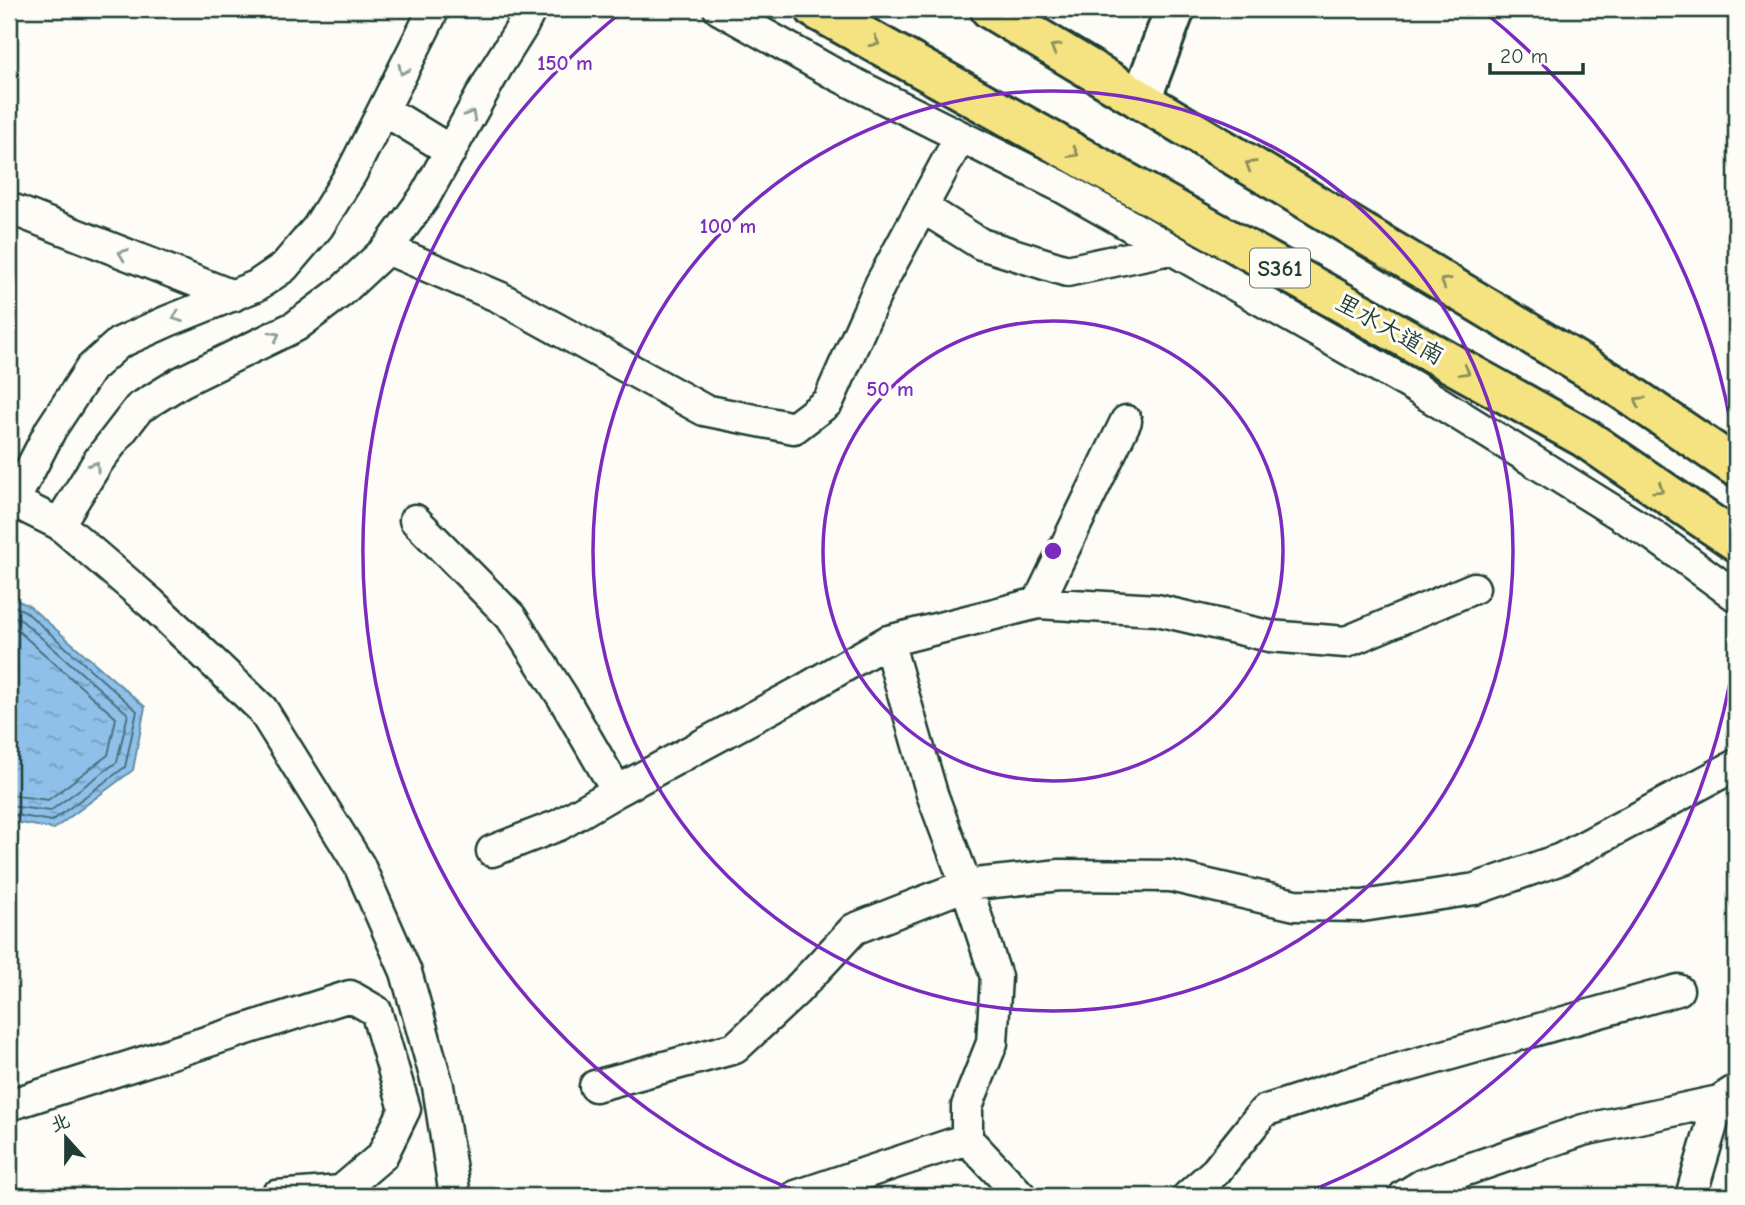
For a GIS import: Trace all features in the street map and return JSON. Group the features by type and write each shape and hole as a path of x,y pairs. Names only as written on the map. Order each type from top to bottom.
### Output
{"main road":[{"name":"里水大道南","path":"815,9 1585,438 1736,541"},
{"path":"989,9 1618,386 1736,467"}],"street":[{"path":"434,9 352,172 318,228 284,267 256,286 118,343 90,368 51,429 11,500 59,524 151,603 262,709 359,865 406,972 438,1086 456,1196"},
{"path":"59,524 99,460 139,408 181,382 296,326 341,292 387,249 424,198 531,9"},
{"path":"719,9 833,74 1062,187 1411,385 1654,536 1736,596"},
{"path":"1141,100 1175,9"},
{"path":"384,110 451,151"},
{"path":"387,249 499,297 704,410 794,428 828,402 880,285 960,137"},
{"path":"922,207 981,244 1067,271 1170,249"},
{"path":"9,208 233,296"},
{"path":"1038,603 1126,421"},
{"path":"415,520 511,617 562,696 617,791"},
{"path":"492,850 559,825 888,641 1038,603 1157,610 1269,636 1346,642 1474,588"},
{"path":"888,641 932,794 996,977 992,1043 967,1106 967,1139 1021,1196"},
{"path":"595,1086 734,1048 796,991 854,929 966,885 1060,875 1170,876 1295,905 1362,906 1475,889 1561,859 1736,765"},
{"path":"1188,1196 1216,1171 1264,1111 1366,1079 1678,990"},
{"path":"9,1105 350,996 376,1011 405,1109 382,1156 342,1194 276,1196"},
{"path":"1404,1196 1422,1185 1583,1130 1728,1096"},
{"path":"1691,1196 1728,1096"},
{"path":"796,1196 967,1139"}],"water":[{"path":"9,597 28,605 145,707 133,770 54,829 9,821"}]}
